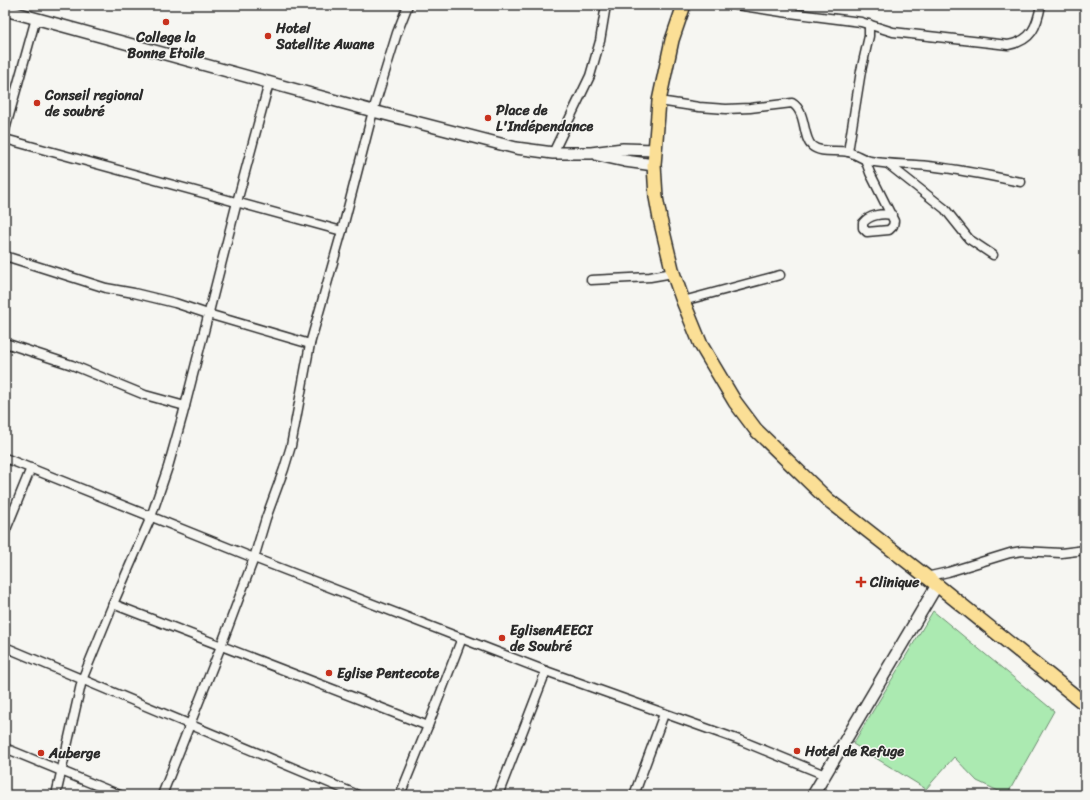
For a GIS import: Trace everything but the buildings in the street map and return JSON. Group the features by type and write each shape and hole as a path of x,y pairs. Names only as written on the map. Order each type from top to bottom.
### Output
{"main road":[{"path":"684,5 672,40 659,101 654,164 656,197 673,273 701,345 734,402 756,430 827,499 1085,704"},
{"path":"5,10 373,112 516,148 553,153 591,153 623,149 655,150"},
{"path":"591,153 625,161 654,164"},
{"path":"813,795 937,585"}],"street":[{"path":"162,795 254,558 291,446 310,344 342,231 373,112 397,33 408,5"},
{"path":"553,153 590,76 600,41 606,5"},
{"path":"736,5 846,20 869,24 894,32 1008,45 1017,44 1024,41 1032,32 1038,18 1041,5"},
{"path":"5,130 36,18"},
{"path":"848,152 861,71 869,36 869,24"},
{"path":"56,795 82,680 151,517 168,467 269,83"},
{"path":"659,101 699,107 726,109 792,103 799,108 808,139 813,146 827,150 848,152 865,159 888,164 940,167 1021,182"},
{"path":"5,139 342,231"},
{"path":"865,159 870,173 892,215"},
{"path":"888,164 945,209 969,239 993,255"},
{"path":"5,256 106,288 175,303 310,344"},
{"path":"591,280 650,277 673,273"},
{"path":"683,301 780,275"},
{"path":"5,343 72,365 145,395 185,406"},
{"path":"5,458 254,558 546,671 742,741 825,775"},
{"path":"5,532 30,468"},
{"path":"926,577 948,572 1010,553 1022,551 1060,553 1085,550"},
{"path":"113,604 428,726"},
{"path":"400,795 462,638"},
{"path":"5,647 358,795"},
{"path":"498,795 546,671"},
{"path":"634,795 664,714"},
{"path":"5,748 120,795"}],"green space":[{"path":"933,611 1054,711 1007,795 977,781 954,757 926,789 853,744"}],"place":[{"name":"College la Bonne Etoile","path":"166,22"},
{"name":"Hotel Satellite Awane","path":"268,36"},
{"name":"Conseil regional de soubré","path":"37,103"},
{"name":"Place de L'Indépendance","path":"488,118"},
{"name":"Clinique","path":"861,582"},
{"name":"EglisenAEECI de Soubré","path":"502,638"},
{"name":"Eglise Pentecote","path":"329,673"},
{"name":"Hotel de Refuge","path":"797,751"},
{"name":"Auberge","path":"41,753"}]}
